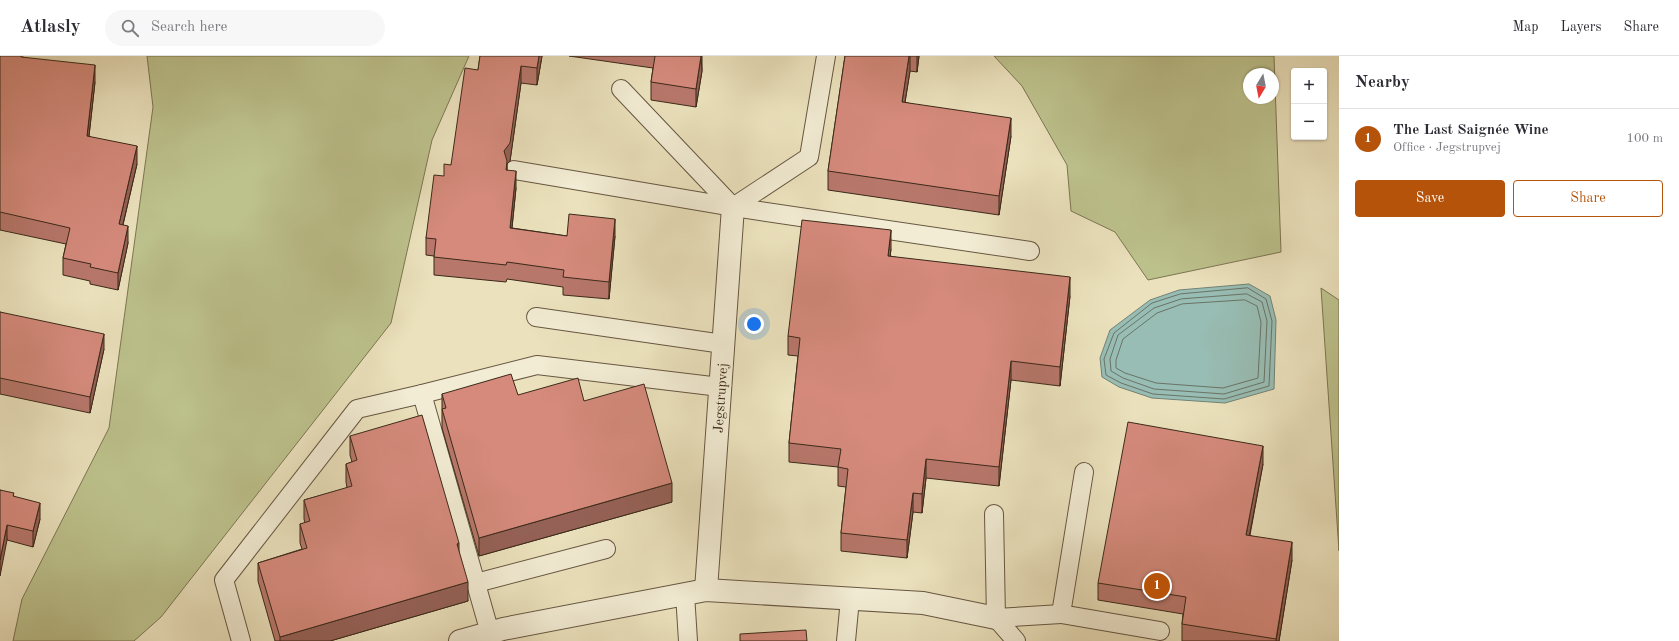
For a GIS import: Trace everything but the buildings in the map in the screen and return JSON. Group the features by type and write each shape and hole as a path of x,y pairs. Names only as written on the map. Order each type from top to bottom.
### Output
{"street":[{"name":"Jegstrupvej","path":"706,590 733,206"},
{"path":"461,641 503,629 706,590 923,604 996,618"}],"lane":[{"path":"733,206 809,156 826,56"},
{"path":"621,89 733,206"},
{"path":"514,170 733,206 1030,251"},
{"path":"536,317 723,344"},
{"path":"241,641 224,580 357,409 537,365 720,387"},
{"path":"422,394 490,633"},
{"path":"1061,614 1084,472"},
{"path":"994,514 996,618 1016,641"},
{"path":"476,583 606,549"},
{"path":"685,594 688,641"},
{"path":"846,641 850,599"},
{"path":"996,618 1061,614 1160,632"}],"green space":[{"path":"147,56 469,56 432,140 391,323 161,617 134,641 13,641 22,599 109,428 153,107"},
{"path":"994,56 1274,56 1274,68 1243,68 1243,104 1276,104 1281,252 1148,280 1115,232 1071,211 1067,165 1022,86"},
{"path":"1321,288 1339,300 1339,551"}],"water":[{"path":"1249,284 1270,296 1276,320 1274,389 1225,403 1152,398 1119,387 1102,377 1100,358 1110,330 1150,300 1179,290"}],"place":[{"name":"The Last Saignée Wine","path":"1157,586"}]}
